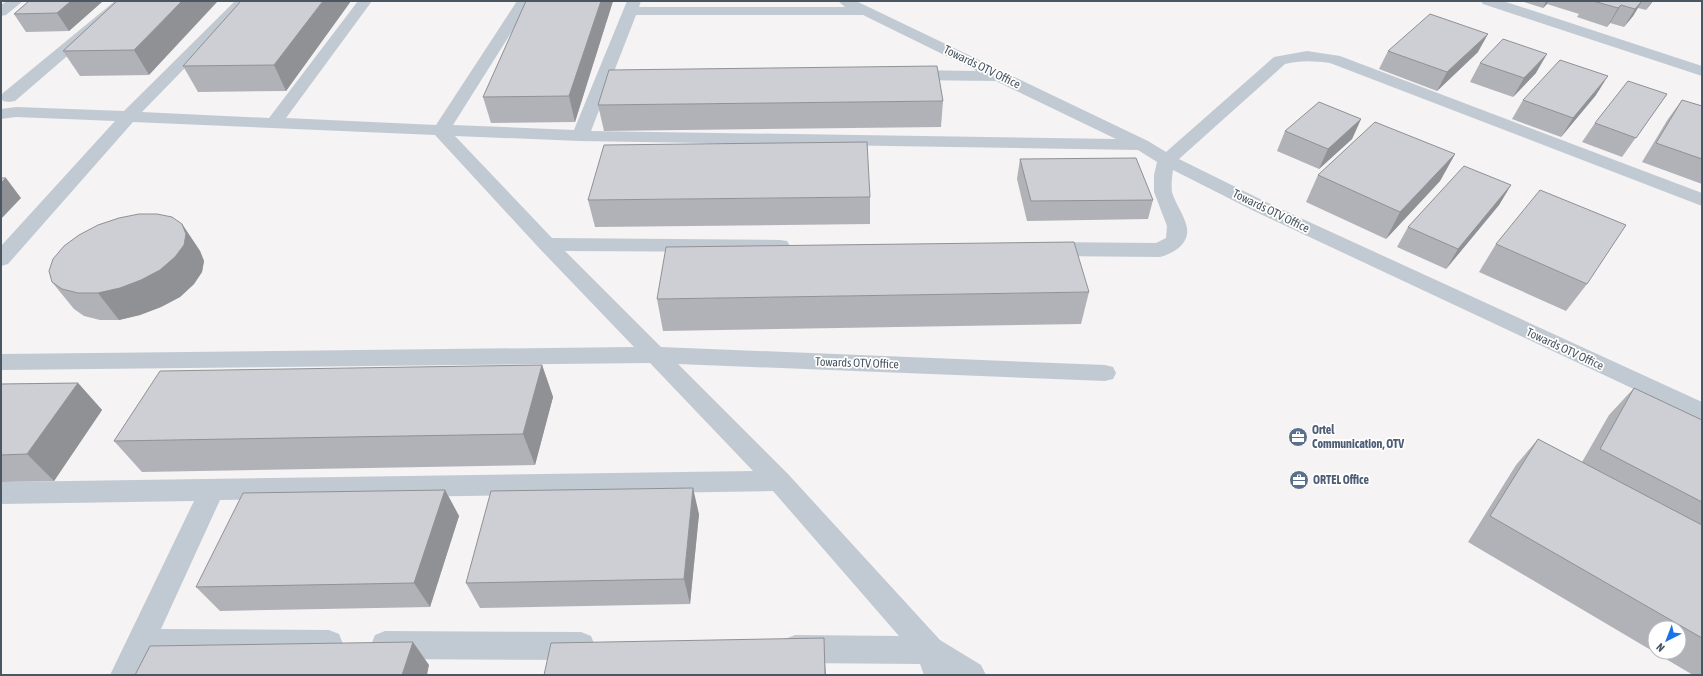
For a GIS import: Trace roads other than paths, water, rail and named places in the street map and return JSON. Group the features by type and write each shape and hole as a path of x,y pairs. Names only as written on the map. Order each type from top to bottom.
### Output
{"street":[{"path":"1,12 16,1"},
{"path":"7,103 124,1"},
{"path":"1,259 128,117 243,1"},
{"path":"275,122 365,1"},
{"path":"441,131 524,1"},
{"name":"Towards OTV Office","path":"845,1 1142,145 1168,160 1261,207 1702,412"},
{"path":"1488,1 1702,71"},
{"path":"580,136 612,72 631,6 865,11"},
{"path":"1033,248 1160,250 1175,241 1177,226 1164,192 1164,175 1168,160 1280,60 1296,56 1311,55 1334,59 1702,200"},
{"path":"890,75 1001,76"},
{"path":"7,103 128,117 275,122 441,131 580,136 1142,145"},
{"path":"441,131 547,244 657,355 779,482 934,662"},
{"path":"547,244 802,246"},
{"name":"Towards OTV Office","path":"1,362 657,355 1105,374"},
{"path":"1,493 779,482"},
{"path":"125,675 212,490"},
{"path":"140,642 603,647"},
{"path":"770,648 934,662 971,675"}],"place":[{"name":"Ortel Communication, OTV","path":"1298,437"},
{"name":"ORTEL Office","path":"1299,480"}]}
